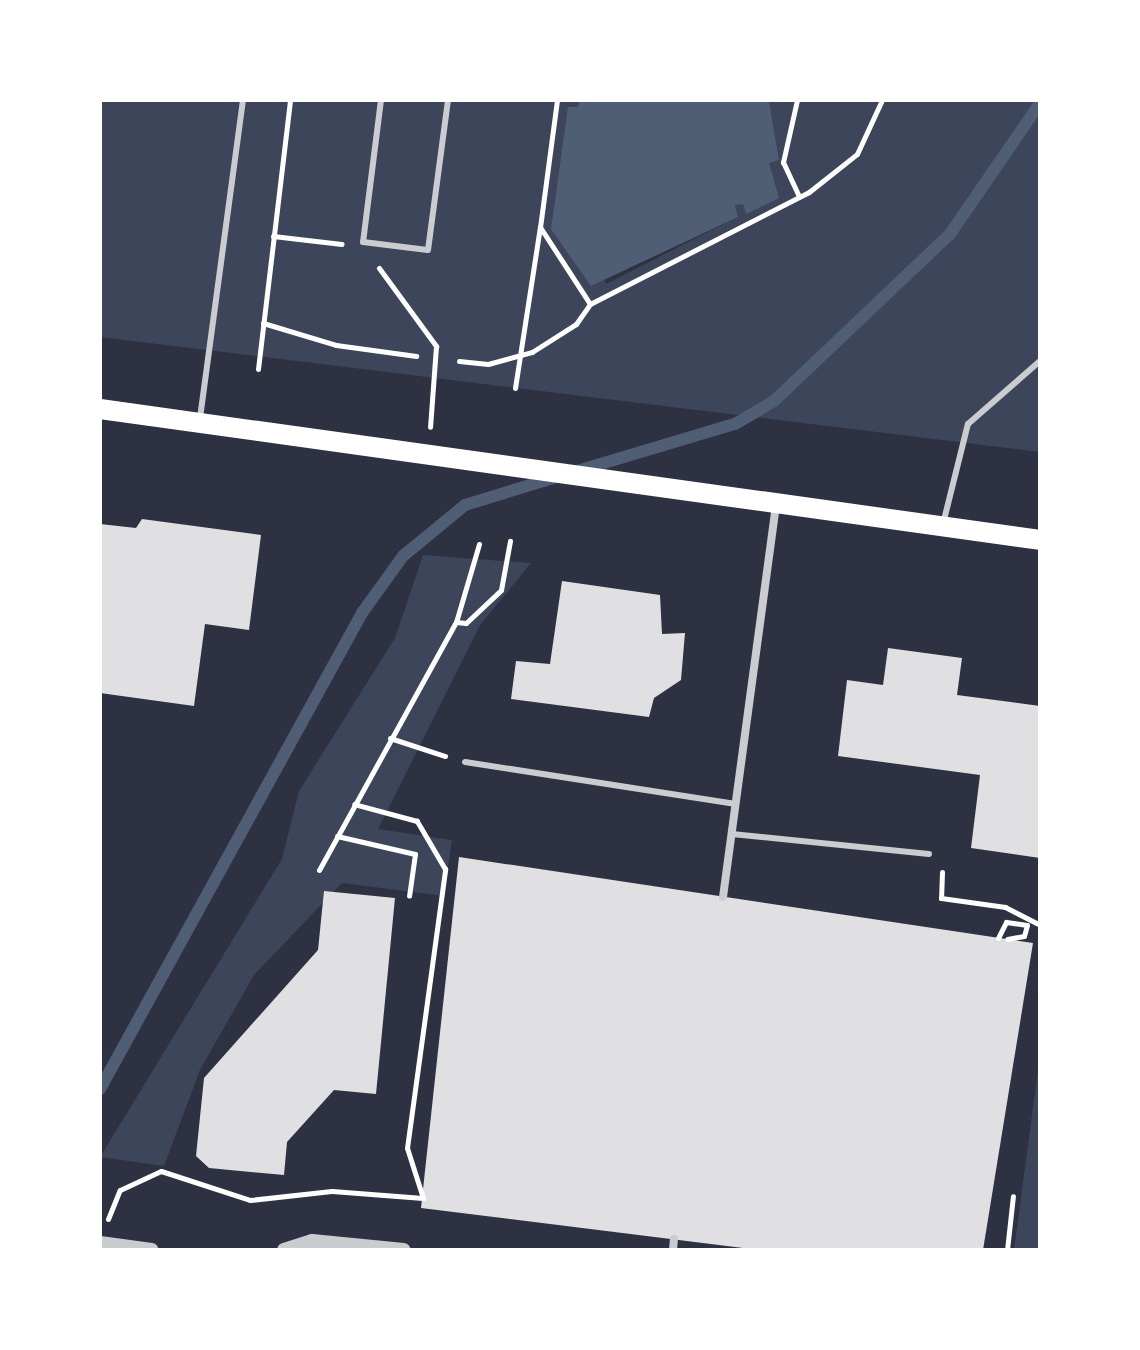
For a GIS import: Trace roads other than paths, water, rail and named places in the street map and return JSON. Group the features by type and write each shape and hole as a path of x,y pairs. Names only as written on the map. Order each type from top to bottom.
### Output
{"main road":[{"path":"100,409 426,459 1040,540"}],"street":[{"path":"723,897 776,505"},
{"path":"673,1250 674,1239"},
{"path":"284,1250 312,1241 404,1250"},
{"path":"100,1243 152,1250"}],"lane":[{"path":"199,426 243,100"},
{"path":"381,100 363,242 428,250 448,100"},
{"path":"942,527 968,424 1040,361"},
{"path":"465,762 736,804"},
{"path":"732,834 929,854"}],"waterway":[{"path":"577,471 735,424 774,401 950,234 1040,103"},
{"path":"100,1089 362,613 403,556 465,505 559,476"}]}
